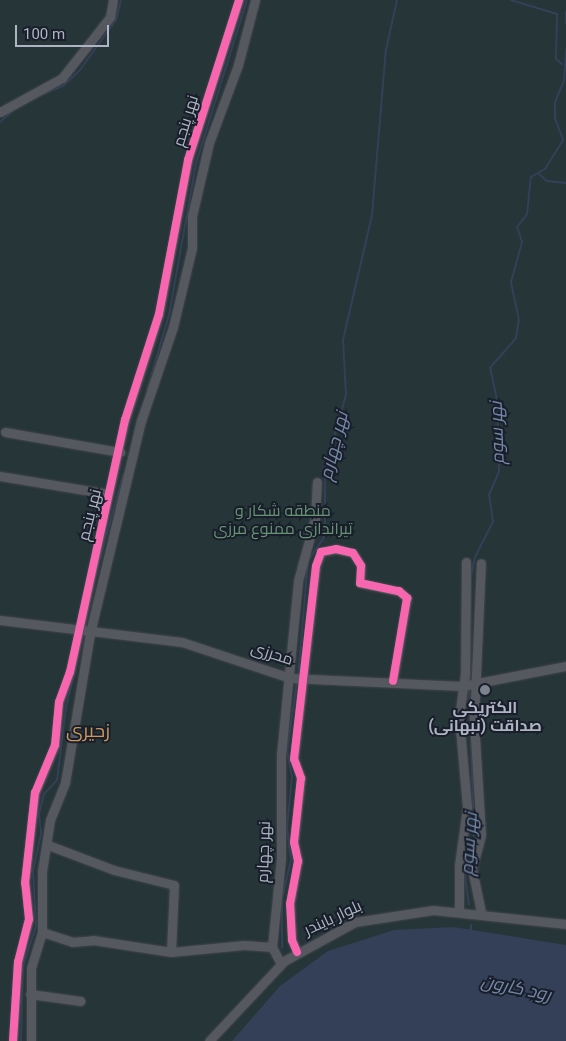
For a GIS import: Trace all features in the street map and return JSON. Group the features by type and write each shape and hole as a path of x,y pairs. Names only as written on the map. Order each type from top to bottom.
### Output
{"street":[{"path":"0,112 62,78 110,17 113,0"},
{"name":"نهر پنجم","path":"13,1041 17,970 29,920 24,883 33,836 31,818 35,793 55,745 59,702 83,632 141,421 173,327 209,143 238,65 235,37 239,0"},
{"name":"نهر پنجم","path":"31,1041 31,968 42,932 42,871 55,801 65,783 83,632 109,494 120,452 125,420 161,304 188,160 235,37 255,0"},
{"path":"5,432 120,452"},
{"path":"0,476 109,494"},
{"path":"297,952 292,940 290,904 298,861 294,842 301,778 294,759 298,581 315,518 317,482"},
{"path":"297,678 316,566 321,552 336,549 353,553 361,566 360,583 400,591 407,598 393,681"},
{"path":"466,562 469,685 474,721 480,835 472,869 480,912"},
{"path":"459,911 459,865 467,807 459,717 469,685 481,563"},
{"name":"محرزی","path":"0,620 83,632 182,642 297,678 469,685 566,666"},
{"name":"نهر چهارم","path":"272,948 281,859 280,755 297,678"},
{"path":"48,845 114,870 174,885 171,952"},
{"name":"بلوار بایندر","path":"209,1041 281,964 297,952 373,916 459,911 480,912 566,924"},
{"path":"42,932 72,942 93,940 171,952 244,945 272,948 281,964"},
{"path":"30,994 81,1001"}],"green space":[{"name":"منطقه شکار و تیراندازی ممنوع مرزی","path":"0,0 566,0 566,1041 0,1041"}],"water":[{"name":"رود کارون","path":"454,927 566,945 566,1041 232,1041 280,986 328,951 394,930"}],"waterway":[{"path":"32,99 63,86 80,70 116,20 121,0"},
{"path":"147,390 169,315 196,163 247,0"},
{"name":"نهر چهارم","path":"298,676 308,561 325,536 325,470 346,395 343,340 372,215 386,50 397,0"},
{"path":"511,0 557,14 556,59 562,64"},
{"name":"نهر سوم","path":"566,12 566,23"},
{"name":"نهر سوم","path":"470,680 471,576 475,557 493,522 489,495 499,471 497,400 490,368 516,338 519,320 511,282 522,242 517,227 527,214 531,177 545,169 563,140 555,118 555,102 564,81 566,49"},
{"path":"0,122 17,107"},
{"path":"539,174 547,181 566,183"},
{"path":"134,432 141,409"},
{"path":"95,577 123,475"},
{"path":"21,1041 23,967 36,926 33,871 41,833 39,814 44,794 57,780 66,708 83,632"},
{"name":"نهر چهارم","path":"282,948 282,899 291,861 287,828 292,777 287,752 297,681"},
{"name":"نهر سوم","path":"469,687 474,833 465,876 469,905"},
{"path":"471,925 471,930"}],"cycle path":[{"path":"13,1041 18,962 29,919 25,883 35,793 55,745 59,702 70,672 125,420 159,314 188,160 239,0"},
{"path":"297,952 292,940 290,904 298,861 294,842 301,778 294,759 316,566 321,552 336,549 353,553 361,566 360,583 399,591 407,598 393,681"}],"place":[{"name":"الکتریکی صداقت (نبهانی)","path":"485,690"}],"district":[{"name":"زحیری","path":"88,731"}]}
